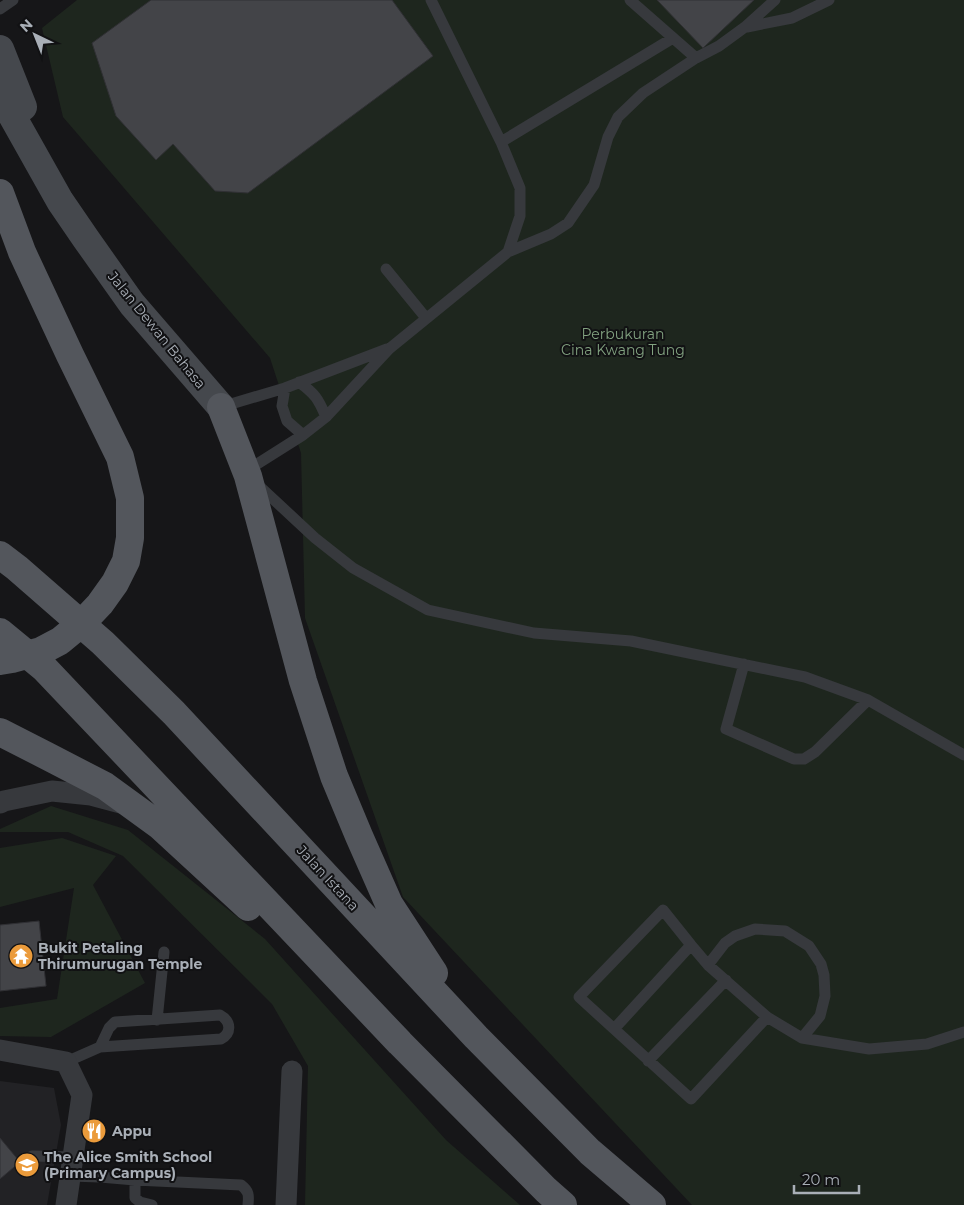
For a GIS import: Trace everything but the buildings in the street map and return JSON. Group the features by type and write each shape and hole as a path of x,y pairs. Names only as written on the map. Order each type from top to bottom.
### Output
{"main road":[{"name":"Jalan Dewan Bahasa","path":"0,49 60,201"},
{"name":"Jalan Dewan Bahasa","path":"0,89 10,112 60,201 132,304 221,407"},
{"path":"0,193 22,252 120,457 130,498 130,538 126,561 115,583 100,604 83,622 60,640 41,651 0,661"},
{"path":"221,407 247,474 303,681 334,776 358,836 389,904 476,1037"},
{"name":"Jalan Istana","path":"0,555 103,643 174,713 476,1037 590,1152 652,1205"},
{"path":"0,632 45,669 400,1043 563,1205"},
{"path":"0,732 105,786 160,826 400,1043"}],"street":[{"path":"0,803 52,791 91,795 133,806"},
{"path":"0,1050 66,1062 82,1095 66,1205"},
{"path":"286,1205 292,1071"}],"lane":[{"path":"0,9 13,0"},
{"path":"431,0 501,142 520,188 520,216 508,252"},
{"path":"630,0 696,58"},
{"path":"775,0 745,27 719,46 696,58 643,93 618,117 608,137 594,186 568,223 551,234 508,252 389,349 326,417 247,474 315,538 353,568 428,610 534,633 631,641 805,677 868,700 964,755"},
{"path":"745,27 792,18 829,0"},
{"path":"501,142 673,38"},
{"path":"386,269 426,318"},
{"path":"221,407 285,388 389,349"},
{"path":"299,382 312,392 320,402 326,417"},
{"path":"285,388 282,406 287,421 303,435"},
{"path":"744,664 726,729 794,759 804,759 815,752 868,700"},
{"path":"766,1016 691,1099 579,997 663,910 708,965 766,1016 802,1038 869,1049 927,1044 964,1032"},
{"path":"708,965 725,943 735,936 755,929 785,931 809,946 821,964 826,996 820,1016 802,1038"},
{"path":"614,1029 690,945"},
{"path":"157,1020 164,952"},
{"path":"648,1061 726,980"},
{"path":"66,1062 100,1047 221,1039 227,1036 229,1032 228,1022 220,1015 115,1022 109,1028 100,1047"},
{"path":"32,1156 72,1166 100,1177 241,1185 249,1193 248,1205"},
{"path":"135,1180 135,1198 140,1202 152,1205"}],"shaded area":[{"name":"The Alice Smith School (Primary Campus)","path":"0,1081 54,1088 61,1125 47,1205 0,1205"}],"green space":[{"name":"Perbukuran Cina Kwang Tung","path":"77,0 964,0 964,1205 692,1205 403,897 305,618 301,453 270,358 63,117 42,28"},
{"path":"51,806 128,830 265,939 446,1140 520,1205 305,1205 308,1066 272,1004 123,856 68,832 0,832 0,829"},
{"path":"62,838 116,856 93,885 145,983 51,1037 0,1036 0,1008 57,999 74,888 0,907 0,848"}],"place":[{"name":"Bukit Petaling Thirumurugan Temple","path":"21,956"},
{"name":"Appu","path":"94,1131"},
{"name":"The Alice Smith School (Primary Campus)","path":"27,1165"}]}
